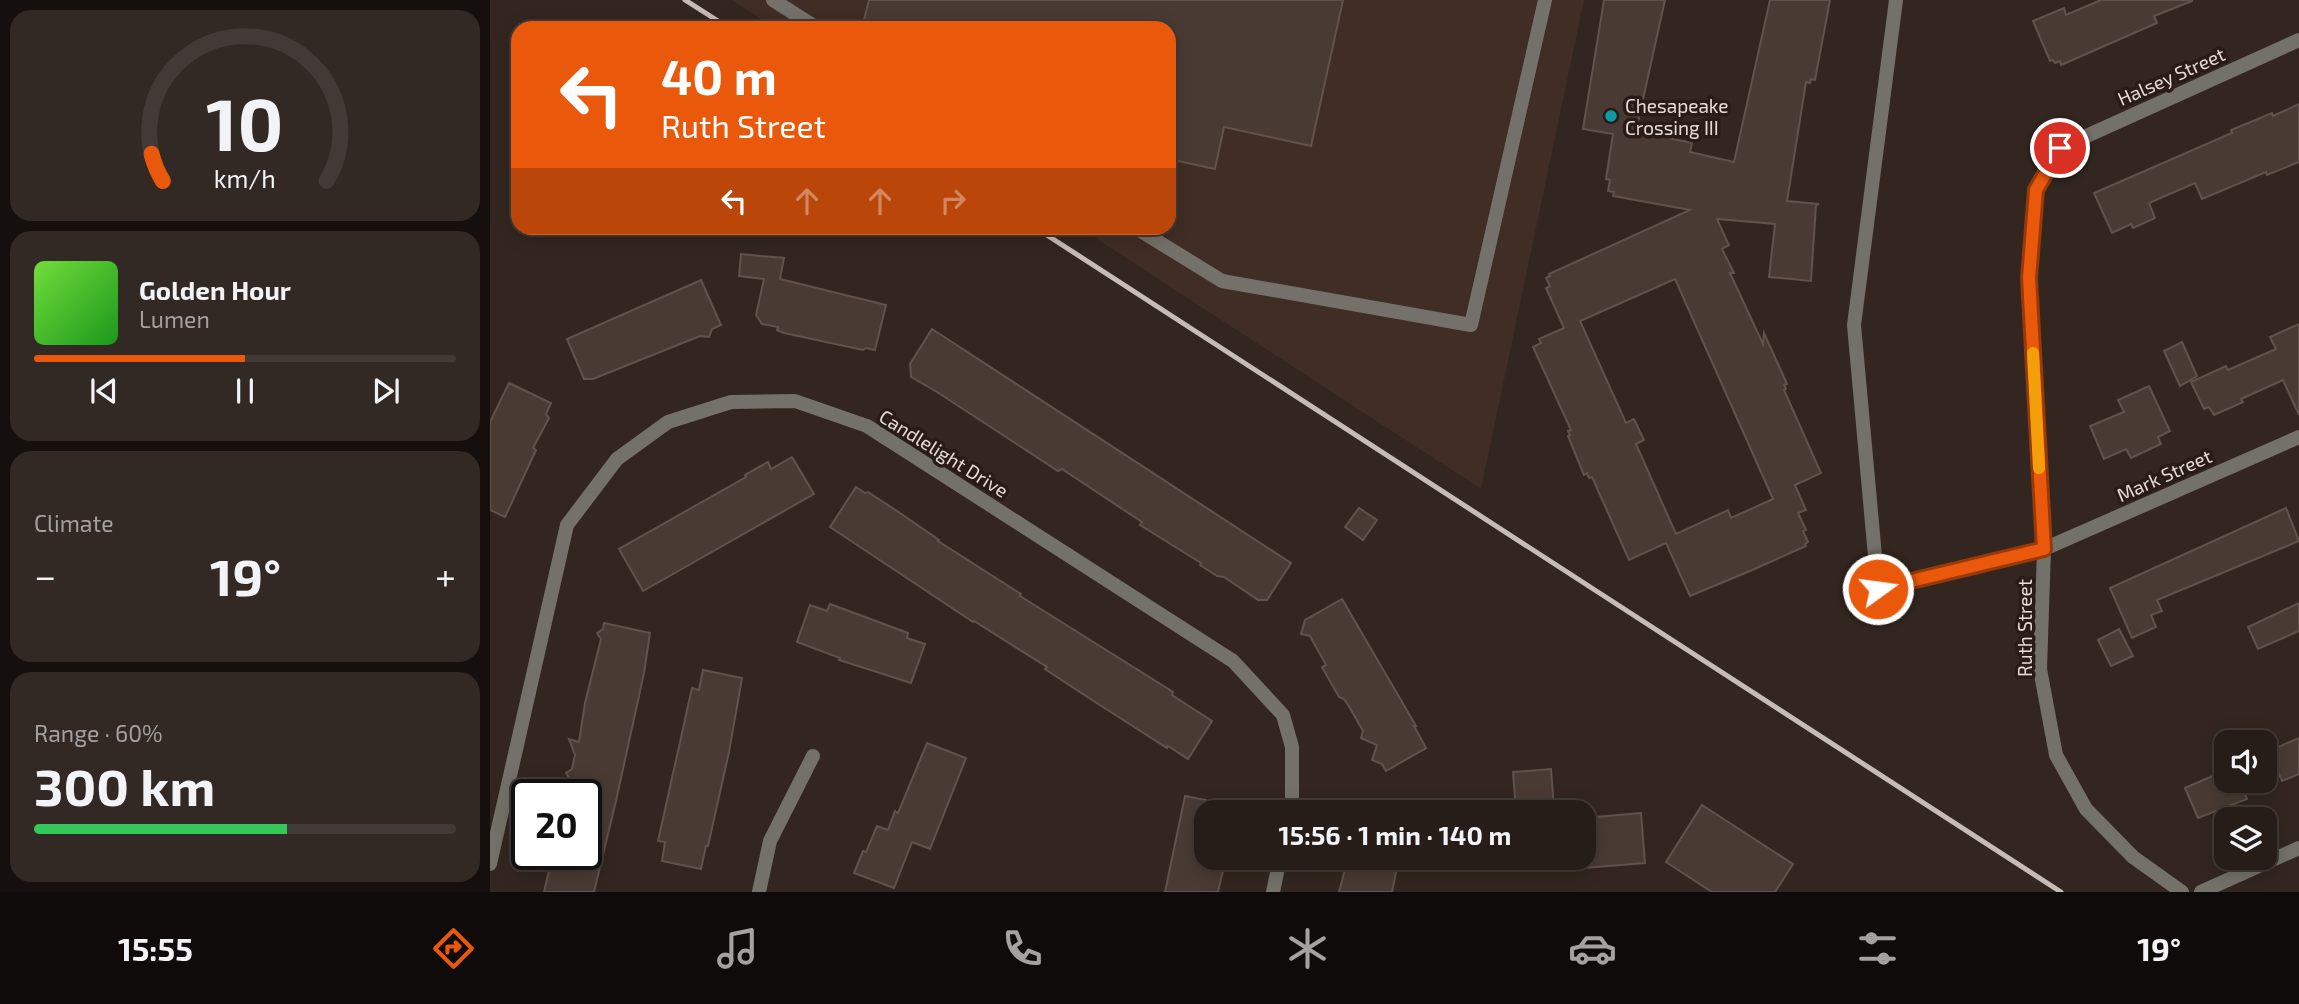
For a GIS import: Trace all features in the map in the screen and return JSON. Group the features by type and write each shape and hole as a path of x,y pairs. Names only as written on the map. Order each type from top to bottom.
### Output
{"street":[{"path":"773,0 806,21"},
{"path":"1147,235 1222,281 1471,325 1545,0"},
{"name":"Mark Street","path":"1896,0 1854,325 1878,589 2044,549 2299,437"},
{"name":"Halsey Street","path":"2060,148 2299,40"},
{"name":"Ruth Street","path":"2060,148 2036,190 2029,278 2044,549 2040,669 2056,755 2086,809 2133,857 2182,892"},
{"name":"Candlelight Drive","path":"490,864 567,525 617,459 668,422 731,402 795,401 867,426 1233,661 1283,715 1292,747 1292,800"},
{"path":"759,892 770,841 813,756"},
{"path":"2201,892 2299,848"},
{"path":"1273,892 1278,870"}],"shaded area":[{"path":"732,0 1584,0 1481,489 1091,235 1176,235 1176,21 764,21"}],"building":[{"path":"869,0 1343,0 1311,146 1224,127 1215,169 1176,161 1176,21 864,21"},
{"path":"1604,0 1665,0 1636,131 1692,143 1690,152 1734,162 1770,0 1830,0 1815,80 1806,82 1787,201 1819,204 1816,205 1811,281 1769,277 1775,224 1717,219 1729,245 1722,249 1734,273 1730,273 1763,344 1764,333 1787,384 1784,385 1784,390 1821,473 1795,485 1806,510 1798,513 1808,542 1806,546 1690,596 1666,543 1629,560 1592,477 1589,478 1587,473 1584,475 1568,436 1568,431 1571,430 1533,347 1541,343 1539,339 1564,328 1546,288 1550,286 1546,278 1549,274 1690,210 1613,196 1614,192 1608,191 1610,180 1606,179 1613,134 1583,129","holes":["1675,279 1773,499 1731,518 1728,510 1676,534 1636,444 1644,440 1634,419 1626,423 1580,321"]},
{"path":"2101,0 2192,1 2154,16 2157,23 2061,65 2060,61 2050,61 2033,21 2064,8 2066,15"},
{"path":"2299,104 2299,162 2267,175 2266,172 2202,199 2195,183 2149,203 2155,218 2133,228 2131,224 2112,233 2094,193 2232,133 2231,130"},
{"path":"741,254 784,258 780,279 886,305 875,350 863,350 784,333 777,330 778,327 762,324 756,315 764,279 739,276"},
{"path":"701,280 721,325 712,329 709,337 700,336 593,379 584,379 567,339"},
{"path":"2299,324 2299,415 2283,380 2214,415 2209,407 2204,409 2191,382 2226,366 2228,370 2276,349 2270,337"},
{"path":"932,329 1291,563 1267,600 1258,600 1224,577 1217,576 1062,469 1058,471 911,377 910,364"},
{"path":"2182,342 2197,376 2180,386 2164,351"},
{"path":"509,383 551,403 546,414 549,418 533,448 536,450 505,517 490,510 490,422"},
{"path":"2149,386 2170,431 2158,437 2161,444 2131,458 2126,449 2104,459 2090,426 2124,412 2118,400"},
{"path":"792,457 814,494 643,591 619,549 768,462 771,469"},
{"path":"856,487 900,513 938,541 1021,594 1020,596 1173,692 1172,695 1212,721 1188,759 1092,700 1045,669 1047,667 973,622 830,527"},
{"path":"1359,508 1377,520 1363,540 1345,527"},
{"path":"2286,508 2299,541 2157,600 2162,611 2151,615 2156,627 2132,638 2110,588"},
{"path":"1342,599 1426,748 1386,771 1382,764 1372,760 1377,745 1361,738 1363,731 1322,667 1326,665 1310,636 1301,634 1305,620"},
{"path":"2299,603 2299,631 2258,649 2248,627"},
{"path":"830,604 908,633 907,638 925,644 911,683 839,660 840,658 797,642 810,605 827,611"},
{"path":"604,623 650,633 644,673 602,859 602,779 570,779 566,773 572,769 575,755 569,739 579,742 585,703 601,639 597,633 603,629"},
{"path":"2119,629 2133,656 2111,666 2098,640"},
{"path":"703,670 742,678 729,752 701,869 662,861 665,842 658,841 692,688 699,690"},
{"path":"2299,738 2299,774 2282,781 2277,769 2277,748"},
{"path":"927,743 966,758 930,849 912,842 894,888 854,873 877,826 888,830 895,811 898,813"},
{"path":"1551,769 1553,800 1515,800 1513,772"},
{"path":"2214,775 2214,793 2244,793 2247,799 2226,807 2214,807 2214,812 2198,818 2185,788"},
{"path":"1185,796 1206,800 1194,800 1194,870 1223,870 1218,892 1165,892"},
{"path":"1702,805 1793,864 1775,892 1712,892 1666,862"},
{"path":"1641,813 1645,863 1596,867 1596,817"},
{"path":"549,870 599,870 594,892 544,892"},
{"path":"1345,870 1397,870 1392,892 1339,892"}],"railway":[{"path":"685,0 718,21"},
{"path":"1047,235 2061,892"}],"slow traffic":[{"path":"2033,353 2039,468"}],"place":[{"name":"Chesapeake Crossing III","path":"1611,116"}],"route":[{"path":"1878,589 2044,549 2029,278 2036,190 2060,148"}]}
